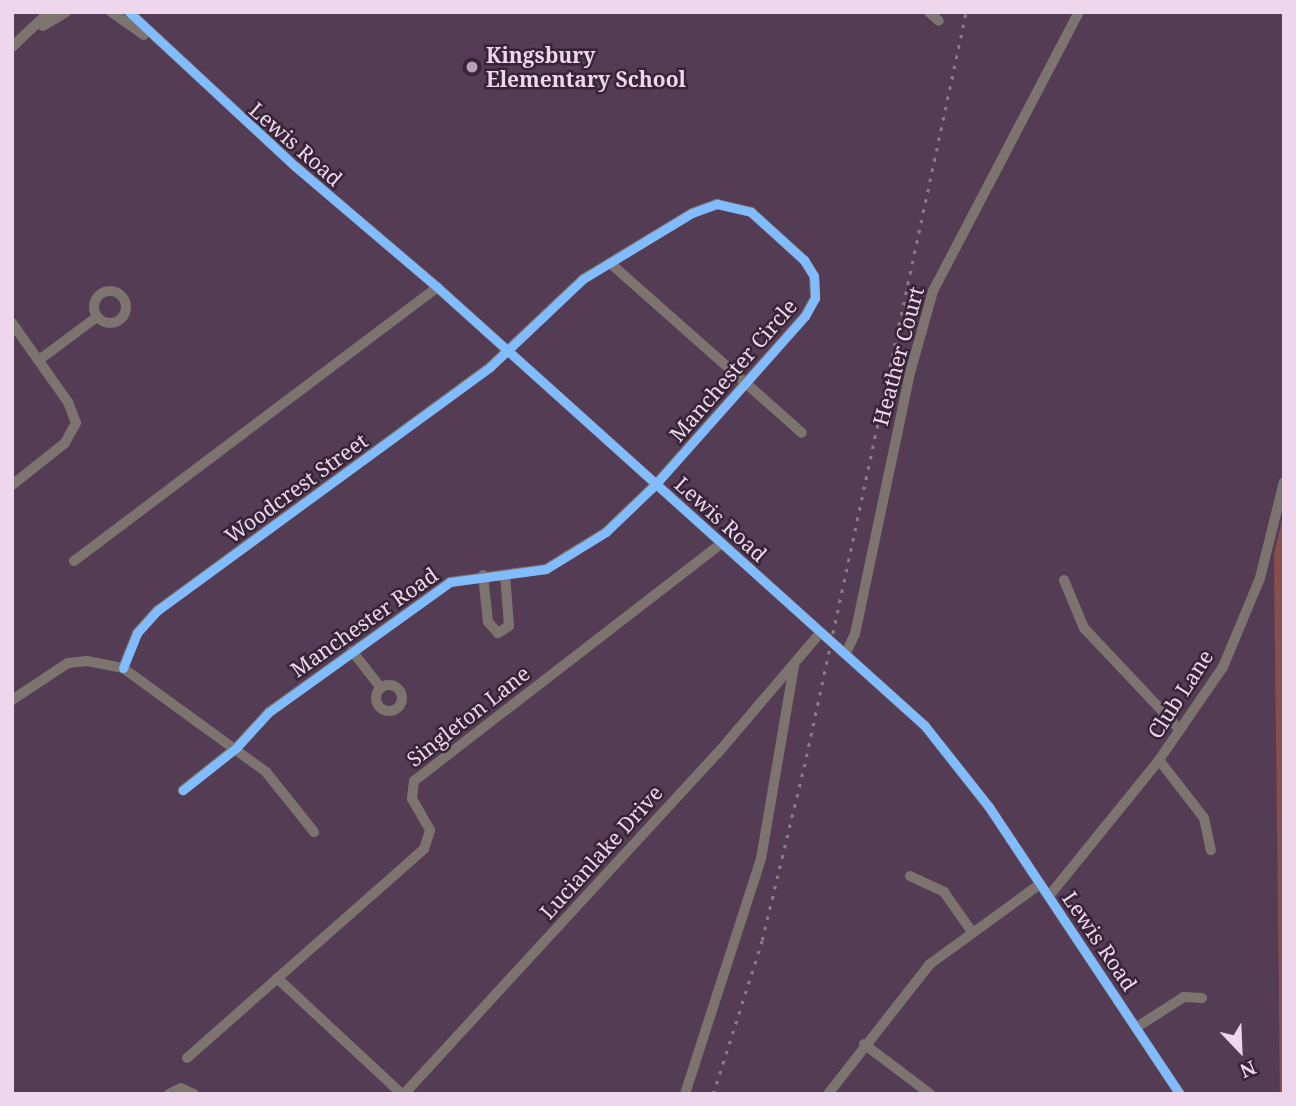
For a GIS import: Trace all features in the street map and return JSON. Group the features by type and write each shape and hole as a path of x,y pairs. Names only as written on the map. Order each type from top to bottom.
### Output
{"street":[{"path":"12,47 49,12"},
{"path":"23,38 66,12"},
{"name":"Lewis Road","path":"111,12 163,48"},
{"name":"Lewis Road","path":"129,12 163,48 437,287 846,653 948,752 1049,897 1180,1094"},
{"path":"929,12 939,21"},
{"name":"Heather Court","path":"846,653 855,634 929,300 1079,12"},
{"name":"Manchester Circle","path":"508,350 567,291 706,206 728,204 751,212 804,260 814,276 816,290 805,317 656,484"},
{"path":"610,263 802,433"},
{"path":"74,561 437,287"},
{"path":"39,360 97,317"},
{"path":"12,323 68,402 75,427 65,443 12,485"},
{"name":"Woodcrest Street","path":"123,668 138,633 158,610 508,350"},
{"name":"Club Lane","path":"1049,897 1159,760 1223,667 1247,615 1273,538 1284,482"},
{"name":"Manchester Road","path":"183,790 236,748 269,712 450,582 483,575 536,572 569,559 625,516 656,484"},
{"name":"Singleton Lane","path":"187,1058 424,849 430,830 411,799 414,781 722,544"},
{"path":"483,575 490,627 498,633 509,626 505,574"},
{"path":"1064,580 1084,628 1181,730"},
{"name":"Lucianlake Drive","path":"403,1094 821,632"},
{"path":"352,651 381,688"},
{"path":"12,700 68,663 87,661 123,668 236,748 273,779 314,832"},
{"path":"685,1094 761,859 794,663"},
{"path":"1159,760 1203,818 1211,850"},
{"path":"910,876 944,892 972,932"},
{"path":"828,1094 864,1044 930,964 1040,884"},
{"path":"277,978 403,1094"},
{"path":"1137,1027 1184,997 1202,998"},
{"path":"864,1044 930,1094"},
{"path":"169,1094 181,1088 194,1094"}],"shaded area":[{"path":"1284,511 1284,1094 1280,1094 1274,555"}],"railway":[{"path":"713,1094 762,940 804,767 966,12"}],"cycle path":[{"path":"129,12 296,167 437,287 925,726 989,807 1180,1094"},
{"path":"123,668 137,633 158,610 490,367 583,279 692,213 717,204 751,212 804,260 814,276 815,298 805,316 656,484 606,532 546,569 450,582 269,712 236,748 183,790"}],"place":[{"name":"Kingsbury Elementary School","path":"472,67"}]}
